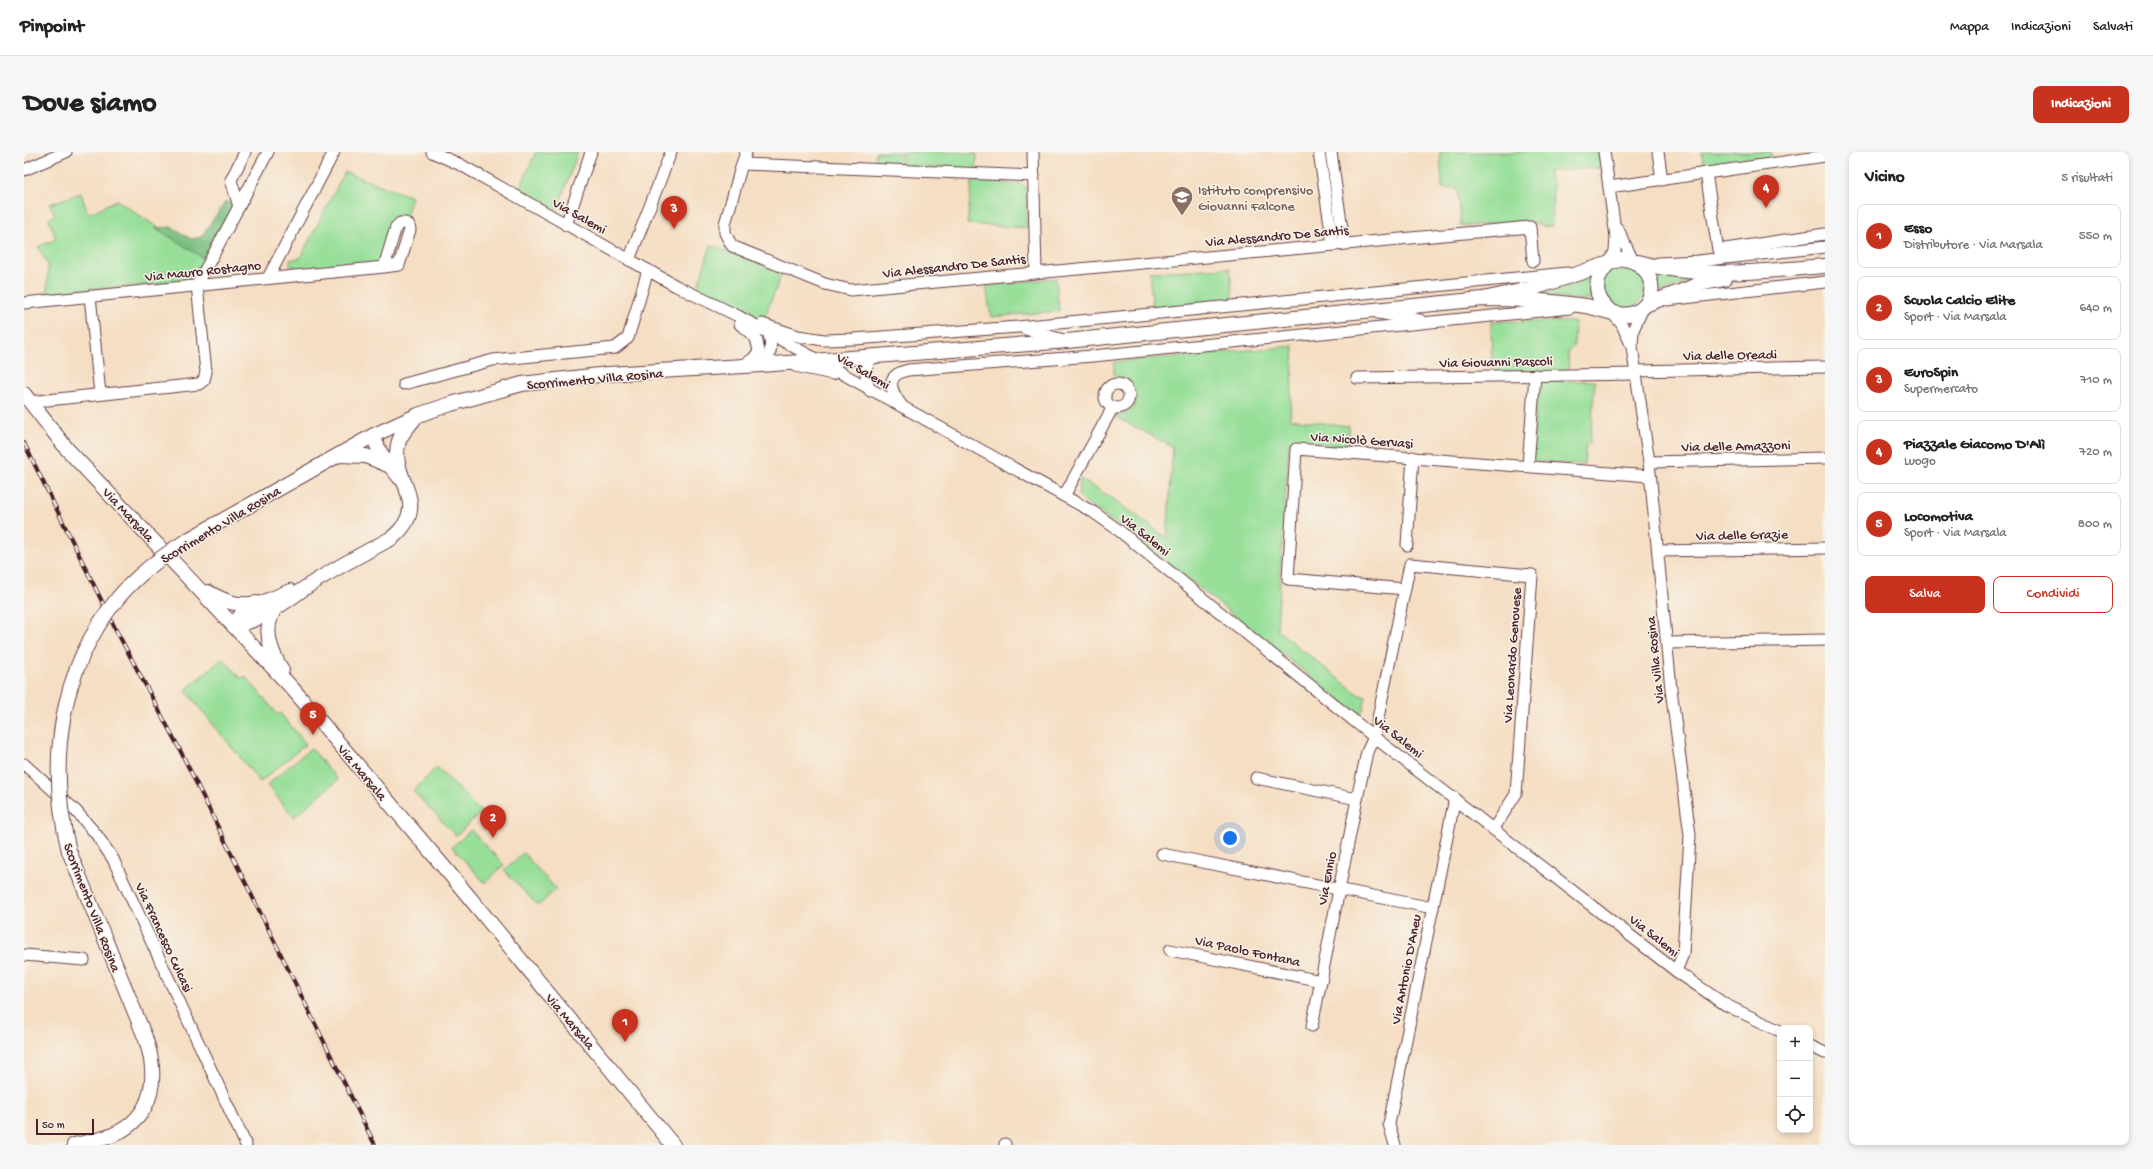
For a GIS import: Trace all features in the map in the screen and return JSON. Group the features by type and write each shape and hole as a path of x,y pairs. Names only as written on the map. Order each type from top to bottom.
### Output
{"main road":[{"path":"1483,299 1534,288 1622,259 1690,271 1751,273"},
{"path":"1637,262 1646,270 1651,281 1651,294 1648,305"},
{"path":"1608,264 1601,272 1596,288 1602,305 1610,311"},
{"path":"1483,299 1528,300 1585,306 1618,314 1631,314 1648,305 1703,283 1751,273 1825,266"},
{"name":"Scorrimento Villa Rosina","path":"74,1145 113,1135 135,1120 150,1096 154,1070 145,1037 69,851 61,820 58,789 60,732 66,702 76,670 90,640 115,602 134,581 164,556 186,541 374,435 418,415 478,396 529,383 608,374 740,366 1067,341 1483,299"},
{"name":"Via Marsala","path":"27,398 67,449 292,688 460,886 673,1145"},
{"path":"394,463 399,441 405,430 418,415"},
{"path":"233,625 244,624 257,619 314,581 392,538 400,530 410,511 409,492 394,463 376,445 374,435"},
{"path":"338,455 366,456 394,463"},
{"path":"233,625 245,610 260,602 314,581"},
{"path":"197,586 233,604 246,605 260,602"},
{"path":"275,608 267,627 269,641 275,659 292,688"}],"street":[{"path":"24,170 66,152"},
{"path":"239,207 230,180 245,152"},
{"path":"27,398 44,400 200,384 204,380 206,372 197,285 268,152"},
{"path":"268,278 334,152"},
{"path":"566,225 591,152"},
{"path":"630,260 671,152"},
{"name":"Via Alessandro De Santis","path":"746,152 725,224 727,240 732,246 825,284 851,290 1530,227 1533,261"},
{"path":"1033,152 1036,272"},
{"path":"1319,152 1338,244"},
{"path":"1604,152 1615,221 1615,251 1608,264"},
{"path":"1658,152 1662,180"},
{"name":"Via Salemi","path":"438,153 648,270 719,308 738,316 870,391 1093,512 1117,529 1374,737 1494,828 1676,971 1726,1004 1777,1030"},
{"path":"1609,187 1825,156"},
{"path":"1321,164 1332,157 1338,244"},
{"path":"742,164 1034,176"},
{"path":"1706,173 1718,250 1825,234"},
{"path":"1615,221 1637,262 1698,261 1825,247"},
{"name":"Via Mauro Rostagno","path":"24,303 384,267"},
{"path":"404,384 493,360 615,348 628,338 648,270"},
{"path":"738,316 798,336 824,340 1018,327 1592,270"},
{"path":"1648,305 1825,282"},
{"path":"90,296 100,394"},
{"name":"Via Villa Rosina","path":"1648,305 1633,330 1632,346 1649,462 1667,643 1690,835 1682,954 1676,971"},
{"path":"905,410 892,393 891,386 893,378 898,372 908,370 1101,355 1434,323 1585,306"},
{"path":"719,308 751,333 759,343 760,351 756,356 740,366"},
{"path":"1367,311 1434,323"},
{"name":"Via Villa Rosina","path":"1610,311 1621,323 1632,346"},
{"path":"1018,327 1067,341"},
{"path":"769,334 772,348 767,364 812,368 852,380"},
{"path":"870,391 866,378 866,370 872,356"},
{"name":"Via delle Oreadi","path":"1636,373 1825,367"},
{"name":"Via Giovanni Pascoli","path":"1357,378 1636,373"},
{"path":"1528,466 1535,375"},
{"path":"1064,496 1113,407"},
{"name":"Via Nicolò Gervasi","path":"1405,589 1288,579 1296,449 1650,476"},
{"path":"1407,545 1413,457"},
{"name":"Via delle Amazzoni","path":"1649,462 1825,458"},
{"name":"Via delle Grazie","path":"1659,551 1825,548"},
{"name":"Via Ennio","path":"1312,1026 1357,799 1367,752 1374,737 1410,564"},
{"name":"Via Leonardo Genovese","path":"1410,564 1532,575 1516,794 1494,828"},
{"path":"1667,643 1825,640"},
{"name":"Via Francesco Culcasi","path":"24,764 75,810 96,834 113,860 246,1145"},
{"path":"1256,778 1357,799"},
{"name":"Via Antonio D'Aneu","path":"1395,1145 1389,1124 1455,798"},
{"path":"1162,854 1433,908"},
{"name":"Via Paolo Fontana","path":"1170,950 1321,981"},
{"path":"24,955 84,960"},
{"path":"1813,1047 1825,1053"}],"green space":[{"path":"536,152 578,152 557,210 519,189"},
{"path":"876,152 901,152 900,164 875,164"},
{"path":"903,152 955,152 977,154 976,170 902,166"},
{"path":"1440,152 1600,152 1601,168 1549,171 1549,177 1553,184 1552,227 1541,226 1529,221 1461,226 1458,189 1442,188"},
{"path":"1702,152 1771,152 1772,158 1704,166"},
{"path":"345,172 412,197 405,219 381,264 296,272 290,265 290,260 300,258"},
{"path":"972,181 1023,184 1027,191 1027,228 967,224"},
{"path":"81,193 88,214 117,200 206,260 196,281 47,293 48,265 38,247 56,239 49,219 55,215 50,204"},
{"path":"226,201 235,206 206,260 156,228 172,227 191,239 201,237"},
{"path":"711,245 782,273 764,319 697,289"},
{"path":"1619,264 1636,266 1649,289 1634,309 1609,306 1601,282 1605,274"},
{"path":"1230,268 1233,303 1153,310 1149,272"},
{"path":"1653,270 1705,277 1659,293 1657,276"},
{"path":"1056,278 1059,311 991,317 986,286"},
{"path":"1591,278 1591,300 1525,295"},
{"path":"1491,321 1575,322 1574,346 1568,352 1569,372 1492,372"},
{"path":"1294,346 1290,419 1349,426 1349,446 1289,442 1277,630 1359,695 1366,696 1363,711 1356,713 1143,543 1081,499 1078,494 1080,479 1112,498 1167,538 1173,447 1114,416 1124,415 1130,411 1135,405 1136,398 1135,391 1131,385 1124,379 1114,376 1114,362"},
{"path":"1537,380 1595,381 1590,444 1586,444 1584,465 1532,461"},
{"path":"223,658 241,679 245,676 278,715 280,713 306,744 260,782 185,690"},
{"path":"311,748 338,780 294,817 267,785"},
{"path":"437,767 481,812 456,836 413,791"},
{"path":"471,830 504,865 485,883 452,847"},
{"path":"523,853 556,889 538,906 504,870"}],"railway":[{"path":"24,443 115,628 179,748 375,1145"}],"place":[{"name":"Piazzale Giacomo D'Alì","path":"1766,208"},
{"name":"Istituto comprensivo Giovanni Falcone","path":"1182,216"},
{"name":"EuroSpin","path":"674,229"},
{"name":"Locomotiva","path":"313,735"},
{"name":"Scuola Calcio Elite","path":"493,838"},
{"name":"Esso","path":"625,1042"}]}
